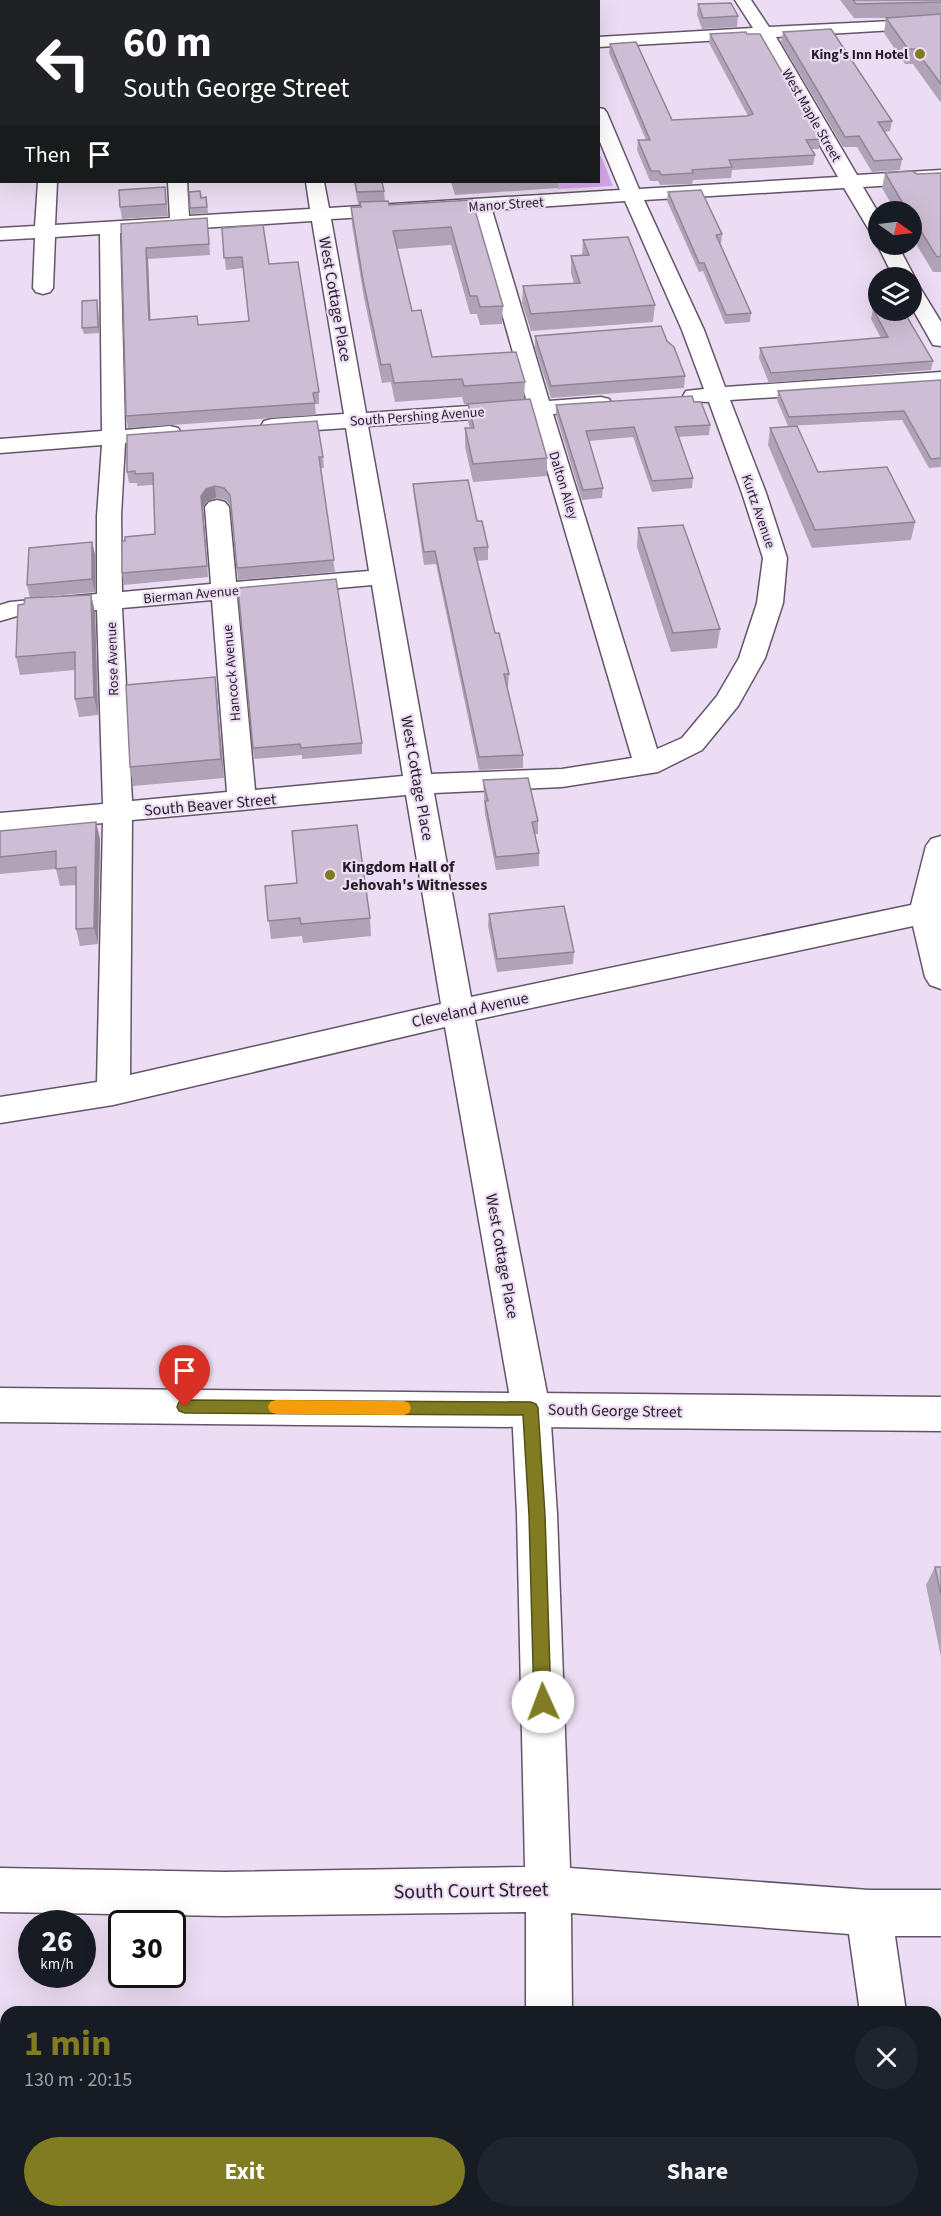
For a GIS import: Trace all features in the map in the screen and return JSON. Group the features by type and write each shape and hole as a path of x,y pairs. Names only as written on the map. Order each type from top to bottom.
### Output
{"street":[{"name":"West Maple Street","path":"743,0 765,33 868,211"},
{"path":"910,9 939,24"},
{"path":"600,42 939,24"},
{"name":"Kurtz Avenue","path":"420,784 562,778 648,765 692,744 728,700 752,658 770,603 775,558 748,477 692,327 632,196 600,118"},
{"name":"Manor Street","path":"0,234 941,176"},
{"path":"43,288 47,183"},
{"path":"177,183 180,222"},
{"name":"West Cottage Place","path":"315,183 458,1012 531,1408 537,1515 548,1889 549,2006"},
{"name":"Dalton Alley","path":"481,205 533,339 540,409 648,765"},
{"name":"Rose Avenue","path":"110,227 114,437 109,516 110,602 118,812 113,1092"},
{"path":"922,307 941,340"},
{"path":"669,329 692,327"},
{"path":"669,398 941,379"},
{"name":"South Pershing Avenue","path":"251,428 622,402"},
{"path":"0,446 193,432"},
{"name":"Hancock Avenue","path":"217,507 242,802"},
{"name":"Bierman Avenue","path":"0,613 19,607 110,602 383,577"},
{"name":"South Beaver Street","path":"0,823 420,784"},
{"path":"941,846 932,910 941,977"},
{"name":"Cleveland Avenue","path":"0,1110 113,1092 458,1012 932,910"},
{"name":"South George Street","path":"0,1406 531,1408 941,1414"},
{"name":"South Court Street","path":"0,1890 225,1894 548,1889 869,1913 941,1913"},
{"path":"869,1913 882,2006"}],"shaded area":[{"path":"600,156 613,186 558,189 555,183 600,183"}],"building":[{"path":"853,0 941,0 941,2 856,4"},
{"path":"731,3 738,16 703,18 698,4"},
{"path":"941,14 941,84 915,49 908,49 886,18"},
{"path":"831,29 892,121 878,122 902,159 874,161 859,136 845,137 783,32"},
{"path":"746,32 747,34 760,34 821,139 806,140 815,155 729,160 732,167 692,170 693,173 661,175 659,171 651,171 638,140 650,140 610,44 636,42 672,120 747,116 753,114 710,34"},
{"path":"912,171 917,174 941,173 941,256 937,257 922,233 922,201 902,201 885,173"},
{"path":"355,183 382,183 384,191 357,192"},
{"path":"165,187 166,204 120,207 119,190"},
{"path":"701,190 722,234 716,235 751,313 726,315 704,263 699,263 668,192"},
{"path":"200,191 201,198 206,197 207,207 190,208 189,192"},
{"path":"472,200 503,306 480,307 477,296 470,296 451,227 393,231 412,311 421,310 432,357 516,352 525,382 464,386 462,379 394,383 390,364 381,365 363,280 351,207 361,207 360,202 388,201 389,205"},
{"path":"207,218 209,244 146,248 149,320 197,316 198,325 249,321 242,257 224,258 222,228 263,225 269,264 298,262 319,392 313,393 315,403 126,416 121,224"},
{"path":"628,237 655,305 531,314 523,286 580,283 571,256 589,255 583,240"},
{"path":"97,300 98,327 82,328 82,301"},
{"path":"879,321 909,321 933,361 771,373 760,348 888,337"},
{"path":"661,326 667,341 674,347 685,376 551,386 535,336"},
{"path":"941,380 941,458 931,459 904,411 789,417 778,391"},
{"path":"692,396 694,402 701,402 710,425 675,427 693,478 652,481 634,427 586,431 603,488 583,490 556,405"},
{"path":"530,399 547,458 473,464 465,428 474,428 468,404"},
{"path":"317,421 323,457 319,457 334,560 237,568 230,495 224,488 215,486 206,489 201,496 207,566 122,573 122,541 125,541 125,537 155,534 153,473 127,472 127,435"},
{"path":"797,426 818,472 887,467 915,522 815,530 770,428"},
{"path":"468,480 477,521 482,521 488,547 474,548 495,633 499,633 509,674 504,674 523,755 479,757 435,551 424,552 413,484"},
{"path":"683,525 720,629 673,633 638,528"},
{"path":"92,542 92,579 27,585 29,548"},
{"path":"336,579 362,743 301,748 300,744 253,748 238,588"},
{"path":"91,595 94,697 75,699 75,652 16,657 18,605 24,604 25,598"},
{"path":"215,677 221,759 130,767 126,685"},
{"path":"528,778 538,821 532,822 539,853 496,857 483,780"},
{"path":"96,822 94,928 76,929 76,867 56,869 56,851 0,857 0,831"},
{"name":"Kingdom Hall of Jehovah's Witnesses","path":"357,825 370,918 301,924 300,918 268,921 265,886 297,883 292,831"},
{"path":"564,906 574,952 497,959 489,914"},
{"path":"935,1567 941,1567 941,1595"}],"slow traffic":[{"path":"276,1407 404,1408"}],"place":[{"name":"King's Inn Hotel","path":"920,54"},
{"name":"Kingdom Hall of Jehovah's Witnesses","path":"330,875"}],"route":[{"path":"185,1407 531,1408 543,1702"}]}
